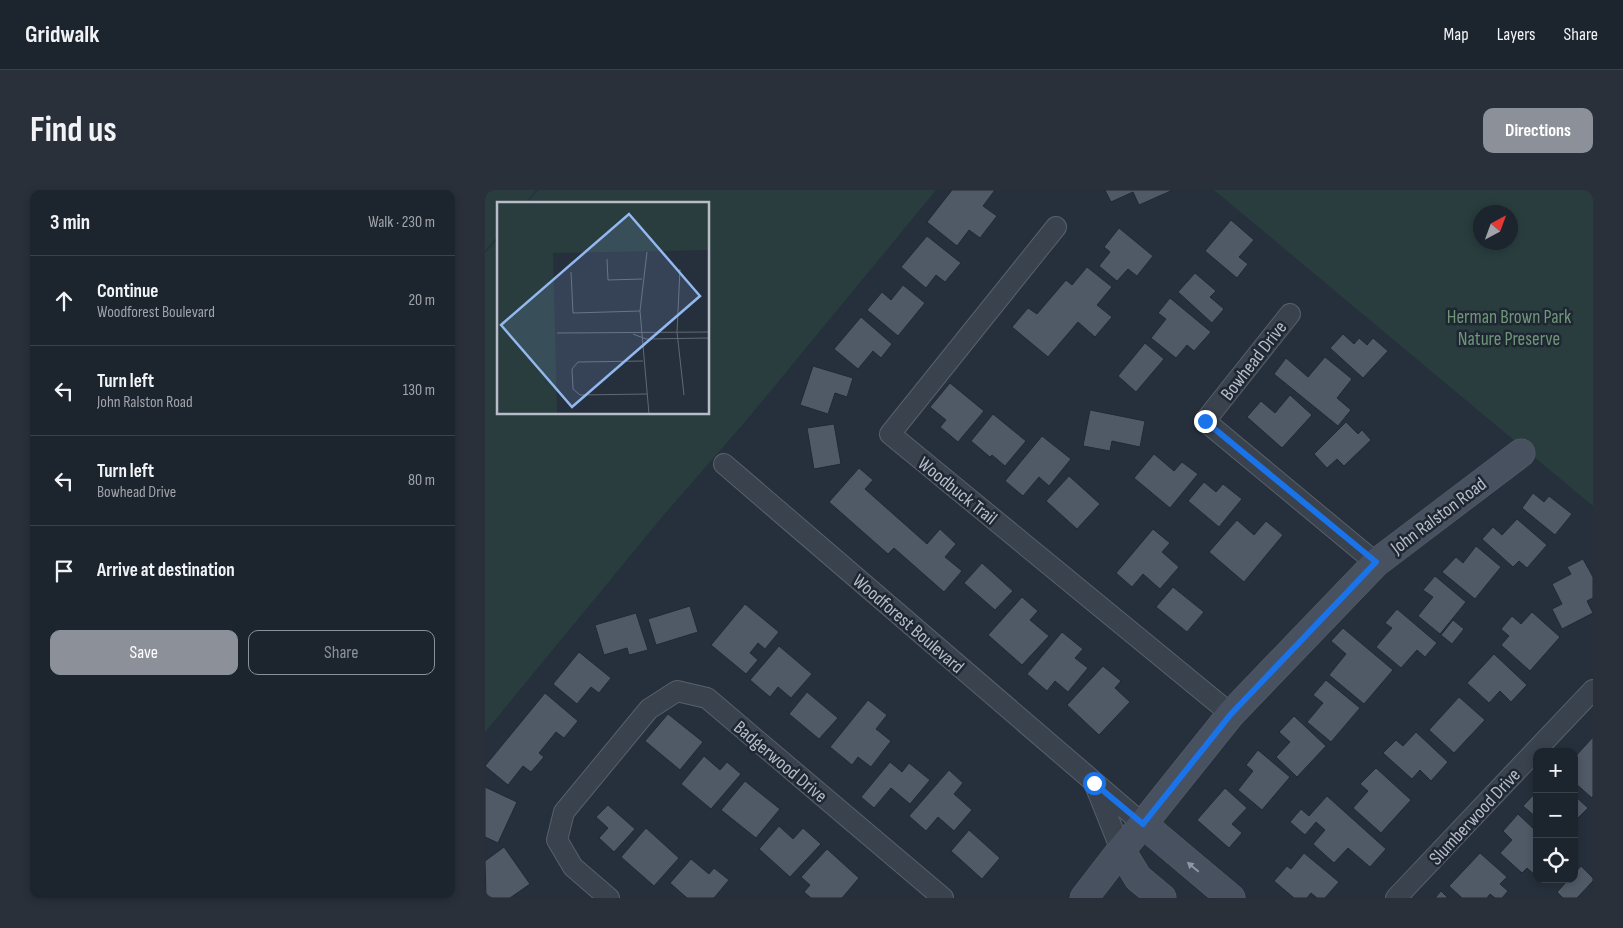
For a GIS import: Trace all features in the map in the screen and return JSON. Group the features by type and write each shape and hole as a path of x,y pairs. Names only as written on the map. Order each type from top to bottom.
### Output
{"street":[{"name":"Woodbuck Trail","path":"1055,227 889,434 1231,714"},
{"name":"Bowhead Drive","path":"1290,314 1205,421 1376,562"},
{"name":"John Ralston Road","path":"1084,898 1231,714 1376,562 1521,453"},
{"name":"Woodforest Boulevard","path":"725,464 1094,783 1231,898"},
{"name":"Slumberwood Drive","path":"1396,898 1593,690"},
{"name":"Badgerwood Drive","path":"609,898 573,868 557,840 564,812 649,709 677,691 707,698 943,898"},
{"name":"Woodforest Boulevard","path":"1094,783 1121,850 1138,878 1162,898"}],"green space":[{"path":"485,190 536,190 527,202 497,202 497,237 485,251"},
{"path":"538,190 936,190 485,732 485,253 497,239 497,415 710,415 710,202 528,202"},
{"name":"Herman Brown Park Nature Preserve","path":"1214,190 1593,190 1593,506"}],"building":[{"path":"952,190 995,190 983,206 997,216 980,238 969,230 957,246 927,222"},
{"path":"1105,190 1173,190 1139,205 1133,192 1111,202"},
{"path":"1231,220 1254,240 1239,257 1248,264 1237,278 1205,251"},
{"path":"1119,228 1153,256 1137,276 1128,269 1117,281 1099,266 1110,252 1104,247"},
{"path":"927,236 961,263 945,282 936,275 926,288 901,267"},
{"path":"1087,267 1112,287 1097,305 1112,317 1095,337 1078,322 1048,357 1012,327 1028,308 1037,314 1066,280 1072,285"},
{"path":"1195,273 1216,291 1210,297 1224,309 1212,323 1178,292"},
{"path":"903,285 925,303 898,336 867,310 882,292 891,300"},
{"path":"1170,298 1211,332 1194,351 1187,345 1176,358 1151,338 1166,319 1158,313"},
{"path":"861,317 892,344 881,358 873,351 858,369 834,349"},
{"path":"1343,334 1354,344 1359,338 1367,345 1373,338 1388,351 1363,378 1330,348"},
{"path":"1145,343 1164,359 1136,392 1118,376"},
{"path":"1325,357 1352,379 1337,398 1351,410 1338,426 1274,374 1286,358 1308,377"},
{"path":"813,366 853,378 847,397 835,393 828,414 800,405"},
{"path":"950,383 984,411 958,442 940,427 946,420 930,407"},
{"path":"1290,395 1312,415 1282,448 1247,417 1261,401 1275,413"},
{"path":"1090,410 1145,421 1140,447 1112,441 1110,451 1083,446"},
{"path":"993,414 1026,441 1005,466 992,455 990,457 971,441"},
{"path":"1346,422 1358,434 1362,430 1371,440 1344,466 1337,459 1327,468 1314,454"},
{"path":"834,424 841,464 814,469 807,428"},
{"path":"1042,436 1071,459 1049,486 1039,477 1023,496 1005,481"},
{"path":"1154,454 1174,471 1182,462 1198,474 1170,508 1134,478"},
{"path":"859,468 873,480 865,489 927,544 940,529 956,544 945,557 962,571 944,592 894,548 888,554 829,502"},
{"path":"1069,476 1100,504 1077,529 1046,501"},
{"path":"1204,482 1216,492 1223,484 1242,499 1219,527 1188,501"},
{"path":"1533,493 1544,502 1549,496 1572,514 1555,535 1522,508"},
{"path":"1517,519 1547,545 1527,568 1519,561 1513,567 1482,539 1493,527 1502,535"},
{"path":"1237,520 1254,535 1266,521 1283,535 1244,582 1209,552"},
{"path":"1153,529 1170,543 1162,552 1179,567 1160,589 1143,574 1132,587 1116,573"},
{"path":"1476,546 1501,567 1475,599 1442,572 1456,557 1463,563"},
{"path":"1583,559 1593,577 1593,598 1587,601 1593,613 1562,629 1552,609 1562,604 1552,584 1571,574 1567,567"},
{"path":"982,563 1013,591 995,610 964,583"},
{"path":"1435,576 1466,602 1440,634 1418,616 1433,597 1423,590"},
{"path":"1173,587 1204,612 1187,632 1156,607"},
{"path":"1022,597 1038,611 1030,620 1049,636 1022,665 988,635"},
{"path":"745,604 779,632 765,649 758,643 750,653 758,660 746,674 711,645"},
{"path":"690,606 698,632 656,645 648,619"},
{"path":"1397,609 1437,643 1425,657 1417,650 1401,668 1376,647 1392,628 1385,623"},
{"path":"1532,612 1560,637 1530,671 1501,645 1509,636 1501,629 1512,616 1521,624"},
{"path":"636,613 648,650 629,655 627,648 604,655 595,625"},
{"path":"1453,620 1464,629 1452,644 1441,635"},
{"path":"1343,628 1393,670 1364,704 1329,675 1346,654 1331,641"},
{"path":"1062,632 1083,649 1075,658 1088,668 1068,692 1055,681 1047,691 1027,674"},
{"path":"779,646 812,674 791,698 778,687 770,697 750,680"},
{"path":"579,652 611,678 599,693 591,687 577,704 553,684"},
{"path":"1494,654 1527,685 1511,702 1500,691 1489,703 1467,683"},
{"path":"1103,666 1121,681 1115,688 1130,702 1099,735 1067,705"},
{"path":"1326,680 1360,708 1331,742 1307,722 1323,703 1313,695"},
{"path":"807,692 838,718 819,739 789,714"},
{"path":"545,693 578,721 564,738 556,732 539,753 544,757 531,772 523,766 508,785 485,766"},
{"path":"1459,697 1485,720 1454,753 1429,730"},
{"path":"868,700 887,715 876,729 891,741 871,767 858,757 852,765 830,747"},
{"path":"668,714 703,742 680,770 645,741"},
{"path":"1294,716 1326,746 1297,777 1276,757 1290,742 1279,732"},
{"path":"1416,732 1448,762 1431,781 1420,770 1412,779 1383,753 1396,740 1403,746"},
{"path":"1593,737 1592,798 1578,786 1578,754"},
{"path":"1258,750 1290,777 1262,810 1238,790 1253,771 1246,765"},
{"path":"704,756 720,770 727,762 741,774 711,809 681,784"},
{"path":"890,762 902,772 909,763 930,780 910,804 891,788 874,808 861,797"},
{"path":"1376,768 1411,800 1381,833 1353,808 1368,791 1360,784"},
{"path":"949,770 963,783 954,794 972,810 954,831 938,817 926,831 909,816"},
{"path":"745,781 780,809 756,838 721,810"},
{"path":"485,787 517,802 498,843 485,837"},
{"path":"1225,788 1247,808 1232,824 1242,833 1229,848 1197,820"},
{"path":"1533,795 1533,815 1523,806"},
{"path":"1327,796 1386,849 1370,867 1348,848 1334,863 1313,844 1325,830 1316,822 1305,835 1290,822 1301,809 1309,816"},
{"path":"1578,799 1588,808 1578,818"},
{"path":"608,805 635,829 614,852 599,838 608,828 596,817"},
{"path":"1518,814 1533,828 1533,873 1527,868 1522,873 1500,853 1512,840 1503,831"},
{"path":"779,826 793,839 803,828 821,844 790,877 759,849"},
{"path":"646,828 679,858 654,886 621,857"},
{"path":"969,830 1000,858 982,879 951,851"},
{"path":"504,847 530,884 510,898 486,898 485,861"},
{"path":"827,849 859,878 842,898 811,898 804,892 810,885 801,877"},
{"path":"1304,853 1339,882 1325,898 1317,898 1311,893 1307,898 1294,898 1274,881 1287,866 1291,869"},
{"path":"1480,853 1507,877 1500,884 1508,891 1502,898 1495,898 1490,894 1487,898 1462,898 1449,886"},
{"path":"691,859 709,874 714,868 729,880 714,898 687,898 670,883"},
{"path":"1581,866 1593,878 1593,881 1577,898 1563,898 1557,892 1565,883 1578,883 1578,869"},
{"path":"1441,891 1448,898 1435,898"}],"route":[{"path":"1094,783 1143,824 1231,714 1376,562 1205,421"}]}
